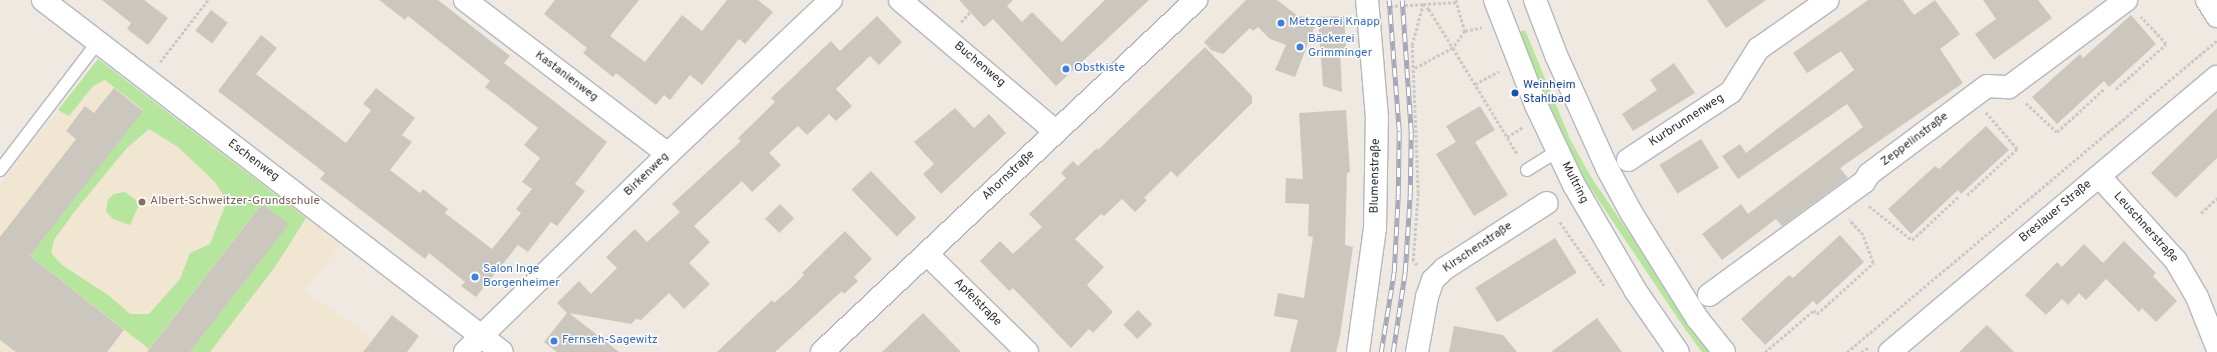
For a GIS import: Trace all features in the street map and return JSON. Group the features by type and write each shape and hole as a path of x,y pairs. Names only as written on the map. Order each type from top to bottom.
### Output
{"street":[{"name":"Eschenweg","path":"43,0 502,352"},
{"name":"Kastanienweg","path":"465,0 668,154"},
{"name":"Birkenweg","path":"466,352 668,154 831,0"},
{"name":"Buchenweg","path":"900,0 1056,132"},
{"name":"Ahornstraße","path":"822,352 1196,0"},
{"name":"Multring","path":"1495,0 1536,105 1574,186 1635,290 1678,352"},
{"name":"Kurbrunnenweg","path":"1628,160 1731,92 1758,49 1828,0"},
{"path":"2009,88 2126,0"},
{"path":"2207,0 2217,16"},
{"path":"1535,3 1560,62 1621,194 1697,318 1724,352"},
{"name":"Blumenstraße","path":"1358,352 1375,228 1377,118 1368,4"},
{"name":"Breslauer Straße","path":"1893,350 2217,77"},
{"name":"Zeppelinstraße","path":"1709,295 1864,182 1869,174 1987,86 2009,88"},
{"name":"Leuschnerstraße","path":"2099,176 2176,261 2197,297 2217,347"},
{"name":"Kirschenstraße","path":"1417,352 1426,297 1433,280 1444,269 1547,203"},
{"name":"Apfelstraße","path":"927,254 1027,352"}],"lane":[{"path":"0,170 98,42"},
{"path":"1527,170 1558,151"}],"path":[{"path":"146,80 208,0"},
{"path":"2116,89 2166,44 2126,0"},
{"path":"1368,4 1423,4 1457,2"},
{"path":"1413,261 1418,193 1412,45 1423,4"},
{"path":"1414,69 1453,48 1428,9 1423,4"},
{"path":"1847,352 2217,40"},
{"path":"2009,88 2057,132 2104,89"},
{"path":"1967,195 2017,149 1973,97"},
{"path":"1842,198 1912,240 1958,197"},
{"path":"1765,352 1814,310 1817,314 1873,263 1863,235 1842,198"},
{"path":"2201,213 2217,198"}],"shaded area":[{"name":"Albert-Schweitzer-Grundschule","path":"98,59 341,244 304,291 374,339 363,352 0,352 0,185"}],"green space":[{"path":"1525,30 1570,139 1591,177 1710,352 1702,352 1685,329 1585,180 1564,141 1518,33"},
{"path":"98,59 306,218 277,264 210,352 190,352 288,224 262,204 149,349 30,256 143,110 105,80 93,86 69,116 58,110","holes":["149,129 178,147 215,182 227,201 210,244 190,253 180,279 149,314 130,314 108,295 62,265 51,253 54,240 75,211 126,149"]},
{"path":"125,192 140,203 130,225 113,219 106,211 108,199 114,194"}],"building":[{"path":"102,0 144,0 168,18 148,45 127,29 131,23"},
{"path":"379,0 438,0 510,56 504,63 607,142 575,184 585,191 557,226 551,222 528,252 518,245 476,297 461,286 465,282 429,253 425,259 320,179 325,173 218,91 261,35 277,48 256,74 346,143 371,110 363,104 376,88 415,118 402,135 412,142 390,170 420,193 423,189 448,209 445,213 492,249 521,213 516,209 532,189 522,182 540,158 524,145 538,128 485,87 490,81 408,16 405,20"},
{"path":"555,0 639,0 610,36 645,62 682,15 702,31 727,0 758,0 773,12 745,44 739,39 702,85 690,75 670,100 664,95 656,105 616,73 613,77 583,53 587,48 544,14"},
{"path":"959,0 1013,0 1007,6 1022,22 1032,12 1062,42 1105,0 1149,0 1056,86 993,19 984,27"},
{"path":"1246,0 1277,0 1298,16 1318,18 1295,77 1275,70 1286,45 1270,39 1258,27 1253,31 1250,28 1223,54 1211,50 1204,42"},
{"path":"1707,0 1766,0 1726,28"},
{"path":"1868,0 1903,0 1914,15 1935,0 1960,34 1940,49 1963,83 1840,168 1848,178 1782,226 1776,219 1722,260 1702,234 1741,204 1748,214 1863,127 1847,104 1738,179 1722,156 1740,144 1746,153 1854,70 1841,51 1807,73 1793,53"},
{"path":"1983,0 2038,0 2052,18 1994,60 1975,34 1996,19"},
{"path":"211,10 228,23 212,43 195,31"},
{"path":"2131,15 2156,44 2109,87 2104,81 2057,124 2032,97 2080,54 2083,58"},
{"path":"877,16 902,42 879,65 870,56 836,89 852,106 836,121 829,114 807,135 798,126 769,153 781,165 752,192 742,181 694,226 710,242 689,263 710,284 684,309 669,293 641,320 636,319 631,324 569,313 619,352 557,352 544,342 567,313 557,303 579,281 591,294 617,268 606,257 635,229 647,242 680,212 672,204 741,141 738,138 775,102 771,98 831,41 840,51"},
{"path":"1344,16 1346,48 1340,49 1342,92 1323,86 1318,17"},
{"path":"1205,47 1252,96 1252,103 1177,177 1171,171 1144,198 1147,200 1135,212 1122,199 1104,216 1101,214 1075,239 1104,267 1087,285 1113,312 1093,333 1089,329 1071,348 1013,288 1009,291 980,261 1000,241 1013,254 1042,227 1029,214 1066,178 1061,173 1073,161 1078,166 1097,148 1098,150"},
{"path":"1674,63 1695,93 1633,131 1622,114 1657,90 1650,80"},
{"path":"114,88 143,111 30,256 124,330 107,352 16,352 0,340 0,237 76,139 66,131 85,106 94,113"},
{"path":"1480,106 1495,130 1475,142 1508,195 1474,216 1436,154 1456,142 1446,126"},
{"path":"955,108 974,128 989,114 1006,133 941,194 923,174 934,164 914,142"},
{"path":"2217,108 2217,158 2176,198 2151,173"},
{"path":"1346,110 1350,172 1347,173 1345,245 1353,247 1340,336 1336,352 1290,352 1298,320 1274,316 1278,293 1304,298 1313,237 1308,236 1309,204 1285,203 1286,178 1303,179 1299,113"},
{"path":"1986,126 2009,150 1961,194 1958,190 1911,234 1888,209 1935,166 1939,169"},
{"path":"1701,139 1719,168 1677,194 1659,165"},
{"path":"871,171 916,218 897,237 852,190"},
{"path":"262,204 289,224 190,352 147,352"},
{"path":"780,204 794,218 779,233 765,219"},
{"path":"845,231 872,259 854,277 858,281 844,294 842,291 775,352 717,352 772,300 774,303 790,289 804,275 802,273"},
{"path":"1840,235 1864,262 1817,305 1813,301 1765,345 1741,319 1789,275 1793,278"},
{"path":"1555,238 1577,273 1497,323 1475,288"},
{"path":"2124,241 2156,273 2153,276 2177,301 2156,322 2142,308 2139,312 2106,279 2086,300 2079,293 2068,305 2062,299 2046,315 2025,295 2057,262 2062,267 2084,244 2103,263"},
{"path":"1138,310 1152,324 1137,339 1123,325"},
{"path":"923,313 961,352 882,352"},
{"path":"392,315 419,336 407,352 363,352"},
{"path":"1597,318 1622,352 1551,352"},
{"path":"1987,325 2014,352 1959,352"},
{"path":"1454,326 1503,335 1517,352 1449,352"}],"railway":[{"path":"1381,352 1394,272 1398,195 1399,131 1389,0"},
{"path":"1393,352 1405,272 1410,194 1411,132 1402,0"}],"place":[{"name":"Metzgerei Knapp","path":"1281,23"},
{"name":"Bäckerei Grimminger","path":"1300,47"},
{"name":"Obstkiste","path":"1066,69"},
{"name":"Weinheim Stahlbad","path":"1515,93"},
{"name":"Albert-Schweitzer-Grundschule","path":"142,202"},
{"name":"Salon Inge Borgenheimer","path":"475,277"},
{"name":"Fernseh-Sagewitz","path":"554,341"}]}
